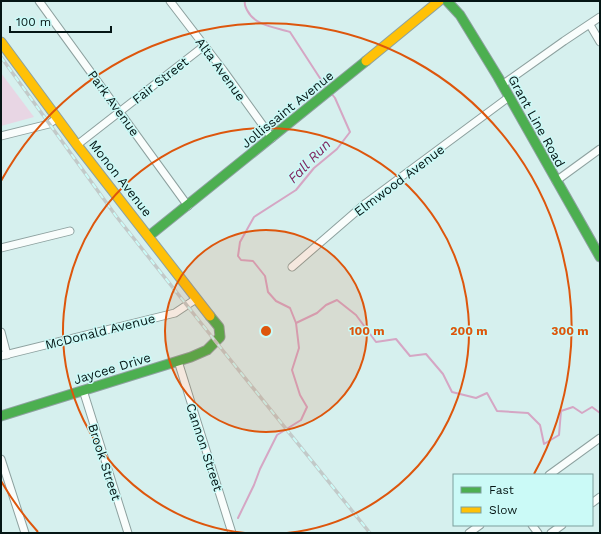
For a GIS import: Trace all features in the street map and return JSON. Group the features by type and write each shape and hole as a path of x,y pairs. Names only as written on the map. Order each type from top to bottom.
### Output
{"street":[{"name":"Park Avenue","path":"39,1 188,206"},
{"name":"Alta Avenue","path":"170,1 272,138"},
{"name":"Jollissaint Avenue","path":"149,236 272,138 439,1"},
{"name":"Grant Line Road","path":"447,1 460,15 509,97 600,257"},
{"path":"502,86 600,17"},
{"path":"590,25 600,42"},
{"name":"Monon Avenue","path":"1,42 57,118 149,236 220,331"},
{"name":"Fair Street","path":"78,144 204,46"},
{"name":"Elmwood Avenue","path":"292,267 366,203 509,97"},
{"path":"1,136 49,124 57,118"},
{"path":"556,180 600,149"},
{"path":"1,248 70,231"},
{"name":"McDonald Avenue","path":"4,355 175,313 196,300"},
{"name":"Jaycee Drive","path":"1,416 197,355 206,350 220,337 220,331"},
{"path":"1,332 4,355"},
{"name":"Cannon Street","path":"178,361 232,533"},
{"name":"Brook Street","path":"83,390 128,533"},
{"path":"550,474 600,438"},
{"path":"1,459 25,533"},
{"path":"469,533 479,526"},
{"path":"551,533 561,526"}],"shaded area":[{"path":"1,73 34,117 1,126"}],"waterway":[{"name":"Fall Run","path":"245,1 247,10 260,23 290,32 327,89"},
{"name":"Fall Run","path":"238,518 277,435 301,420 307,407 300,395 292,370 299,348 296,323 290,308 276,301 268,292 265,276 253,261 241,260 238,256 240,242 254,217 296,190 314,168 337,149 350,132 335,98 331,93"},
{"path":"296,323 317,313 326,305 337,300 356,315 376,342 396,339 410,356 426,354 443,374 452,392 476,398 487,393 497,411 528,413 540,425 544,444 559,435 561,411 573,407 582,413 592,407 600,413"}],"railway":[{"path":"1,57 116,216 370,533"}],"traffic: fast":[{"path":"447,1 460,15 498,77 600,257"},
{"path":"149,236 366,61"},
{"path":"1,416 191,357 207,350 220,337 219,327 210,316"}],"traffic: slow":[{"path":"366,61 439,1"},
{"path":"1,42 77,145 210,316"}]}
